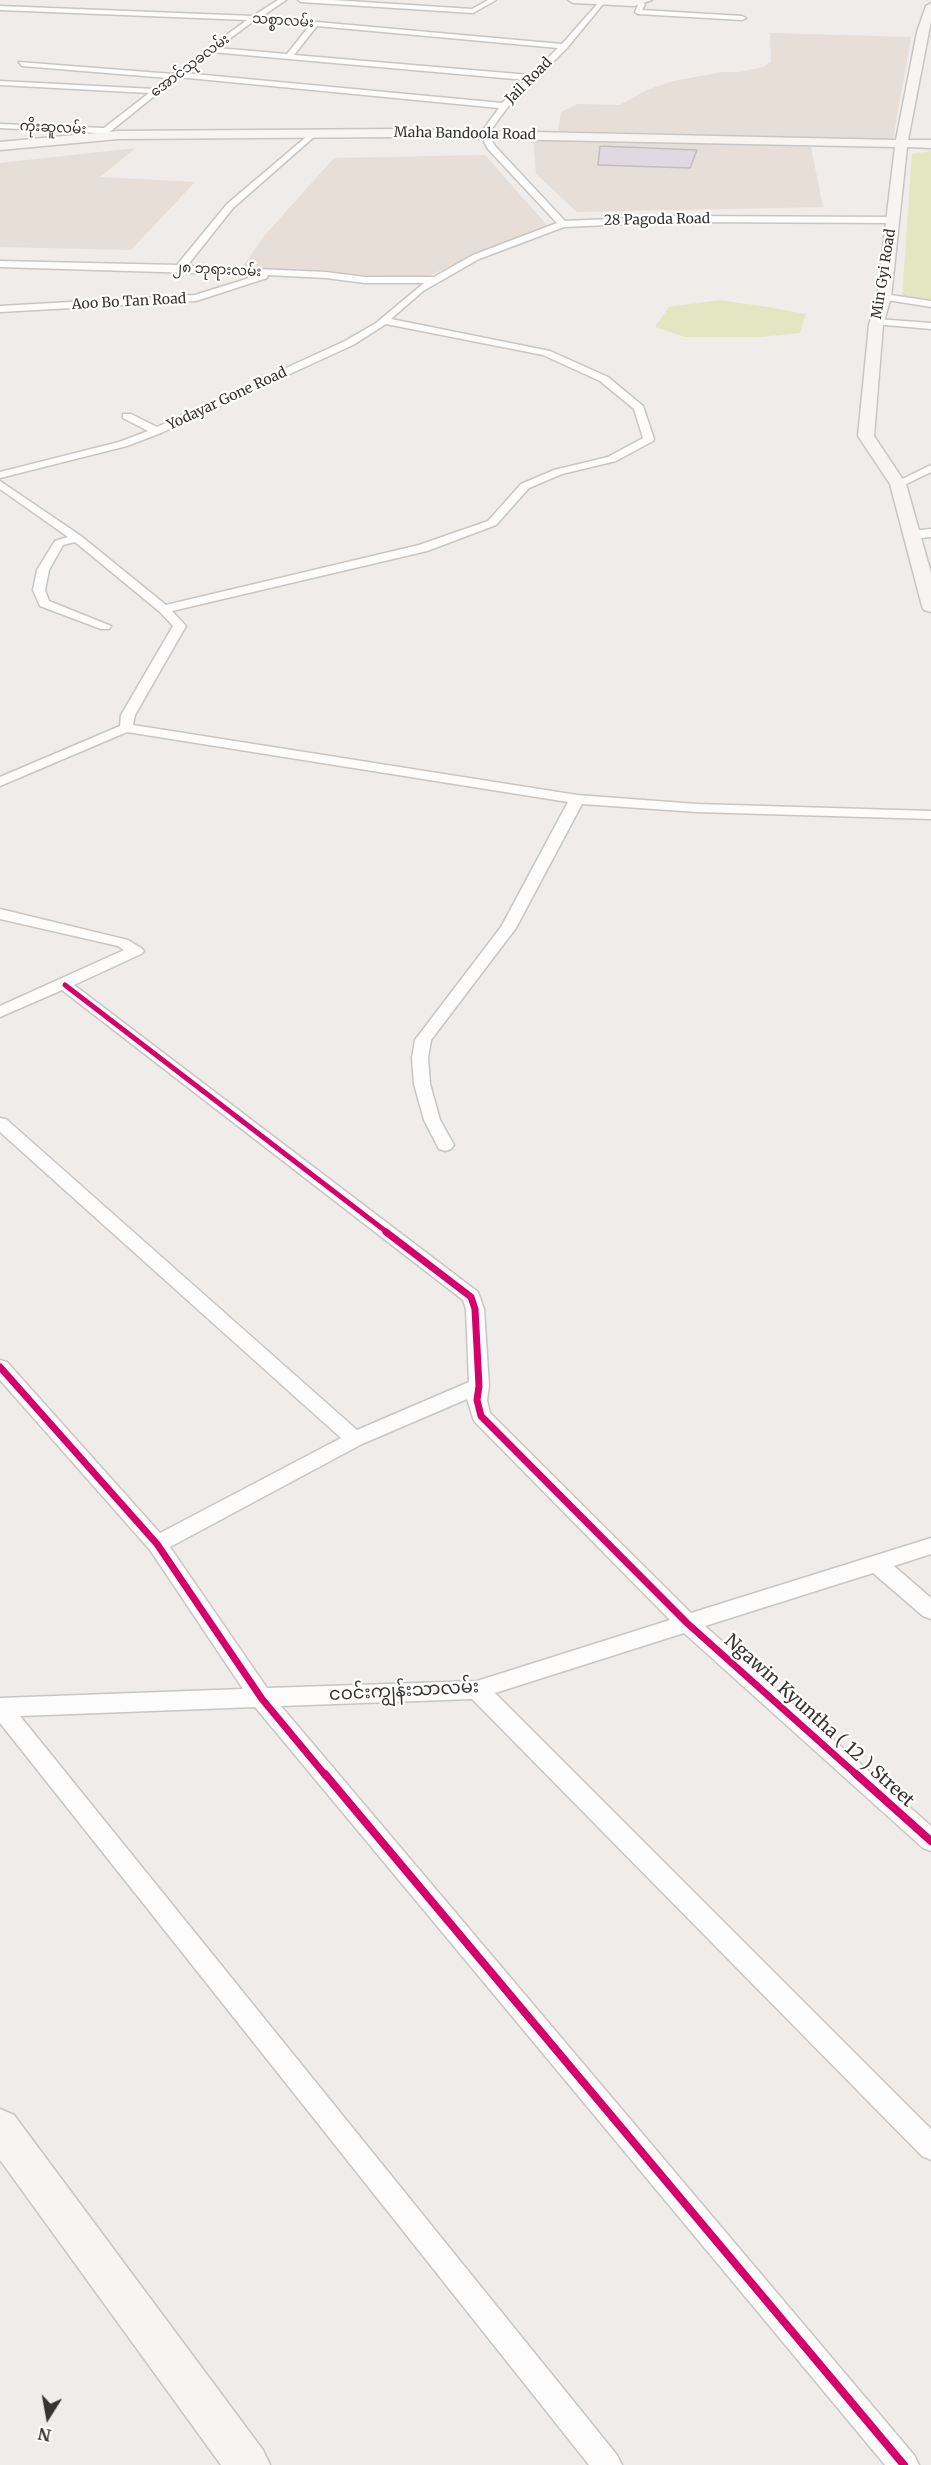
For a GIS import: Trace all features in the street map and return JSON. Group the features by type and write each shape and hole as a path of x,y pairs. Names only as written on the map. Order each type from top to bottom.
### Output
{"main road":[{"path":"573,0 643,1"},
{"name":"Min Gyi Road","path":"931,6 902,142 884,297 877,322 866,436 898,484 931,606"},
{"name":"Maha Bandoola Road","path":"103,133 484,133"},
{"name":"Maha Bandoola Road","path":"0,145 103,133 484,133 931,142"},
{"path":"0,2128 248,2465"}],"street":[{"name":"အောင်သုခလမ်း","path":"103,133 254,18 283,0"},
{"path":"301,0 473,11 493,0"},
{"path":"643,1 638,12 742,18"},
{"name":"Jail Road","path":"484,133 504,106 534,78 602,2"},
{"name":"သစ္စာလမ်း","path":"0,8 254,18 564,46"},
{"path":"289,57 315,23"},
{"path":"211,50 534,78"},
{"path":"22,64 504,106"},
{"path":"0,83 157,91"},
{"path":"364,86 511,100"},
{"name":"ကိုးဆူလမ်း","path":"0,126 103,133"},
{"path":"484,133 491,147 563,224"},
{"path":"180,267 230,206 312,134"},
{"name":"28 Pagoda Road","path":"435,280 476,257 563,224 710,219 893,220"},
{"name":"၂၈ ဘုရားလမ်း","path":"0,264 180,267 326,275 365,280 435,280"},
{"name":"Aoo Bo Tan Road","path":"0,309 196,298 259,277 326,275"},
{"name":"Yodayar Gone Road","path":"0,475 123,444 157,431 349,343 384,321 420,289 435,280"},
{"path":"884,297 931,304"},
{"path":"164,609 423,548 492,523 525,486 558,472 612,459 649,439 639,408 604,379 546,353 384,321"},
{"path":"877,322 931,326"},
{"path":"127,416 157,431"},
{"path":"38,449 51,462"},
{"path":"898,484 931,468"},
{"path":"0,484 77,538 164,609 180,626 128,715 126,728"},
{"path":"910,535 931,534"},
{"path":"77,538 59,543 43,570 39,590 44,603 105,626"},
{"path":"0,782 126,728 577,799 697,808 931,815"},
{"path":"445,1145 432,1120 422,1084 420,1058 423,1040 508,928 577,799"},
{"path":"0,914 123,943 136,951 65,985 0,1012"},
{"name":"Ngawin Kyuntha ( 12 ) Street","path":"65,985 471,1297 475,1309 477,1400 481,1416 687,1623 931,1841"},
{"path":"0,1123 355,1439"},
{"path":"0,1367 157,1544 262,1699 904,2465"},
{"path":"157,1544 355,1439 478,1386"},
{"name":"ငဝင်းကျွန်းသာလမ်း","path":"0,1707 262,1699 477,1689 931,1546"},
{"path":"876,1563 931,1610"},
{"path":"477,1689 931,2147"},
{"path":"0,1707 607,2465"}],"shaded area":[{"path":"770,33 911,37 893,139 558,131 561,112 578,104 620,105 647,90 673,81 763,67 771,62"},
{"path":"533,138 811,147 823,207 577,212 536,174"},
{"path":"136,148 100,177 195,182 131,250 0,247 0,163"},
{"path":"485,155 547,225 424,278 241,269 264,236 334,158"}],"green space":[{"path":"931,151 931,302 902,298 912,154"},
{"path":"720,300 806,314 800,333 760,337 685,337 655,327 669,307"}],"building":[{"path":"600,146 697,150 690,168 598,165"}],"cycle path":[{"path":"65,985 471,1297 475,1309 479,1386 477,1400 481,1416 687,1623 931,1841"},
{"path":"0,1367 157,1544 262,1699 904,2465"}]}
